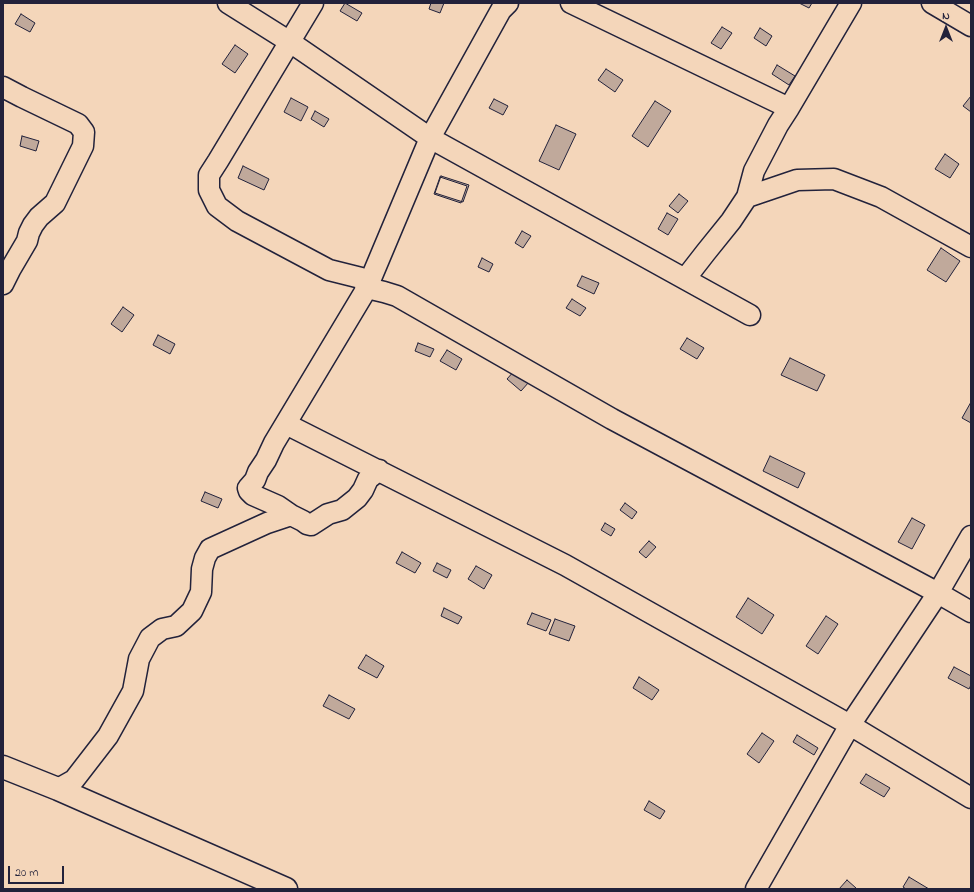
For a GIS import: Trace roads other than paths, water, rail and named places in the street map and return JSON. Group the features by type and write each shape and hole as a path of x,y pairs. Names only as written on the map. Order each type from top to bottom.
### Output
{"main road":[{"path":"3,767 70,789 286,889"}],"street":[{"path":"228,3 290,42 430,138 750,315"},
{"path":"313,3 209,175 209,190 217,206 237,220 329,270 361,278 367,288"},
{"path":"379,470 368,479 357,498 342,510 328,514 311,525 290,515 278,506 253,495 248,488 367,288 430,138 501,10 508,3"},
{"path":"571,3 789,108"},
{"path":"685,279 731,221 747,197 754,171 778,125 851,3"},
{"path":"932,3 971,26"},
{"path":"3,87 78,124 84,132 83,146 55,203 38,217 29,233 27,241 3,284"},
{"path":"747,197 797,180 834,179 881,197 971,247"},
{"path":"367,288 397,296 612,419 971,612"},
{"path":"286,424 565,565 850,725 971,798"},
{"path":"70,789 108,736 132,691 139,659 150,638 162,629 176,626 192,611 200,592 204,558 210,549 267,523 290,515"},
{"path":"756,889 850,725 938,593 971,536"}]}
